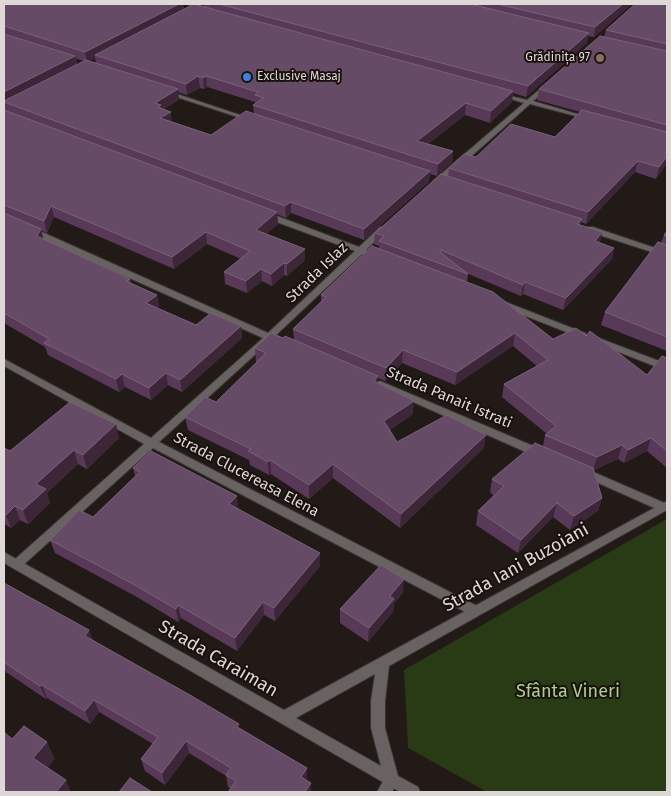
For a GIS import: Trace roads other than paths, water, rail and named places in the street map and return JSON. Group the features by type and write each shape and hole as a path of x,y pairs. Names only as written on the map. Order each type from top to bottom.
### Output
{"street":[{"path":"425,192 435,178 557,77"},
{"path":"161,91 263,123"},
{"path":"491,91 594,120"},
{"path":"435,178 449,183"},
{"path":"258,212 373,255"},
{"name":"Strada Islaz","path":"17,564 270,337 389,224"},
{"path":"22,226 286,344"},
{"path":"582,227 667,255"},
{"path":"493,301 667,368"},
{"name":"Strada Clucereasa Elena","path":"4,362 152,443 475,612"},
{"name":"Strada Panait Istrati","path":"368,380 551,458"},
{"path":"578,470 665,506"},
{"name":"Strada Iani Buzoiani","path":"283,718 665,506"},
{"name":"Strada Caraiman","path":"4,557 414,792"},
{"path":"383,664 378,700 378,728 392,779 384,792"}],"place":[{"name":"Grădinița 97","path":"600,58"},
{"name":"Exclusive Masaj","path":"247,77"}],"park label":[{"name":"Sfânta Vineri","path":"568,692"}]}
